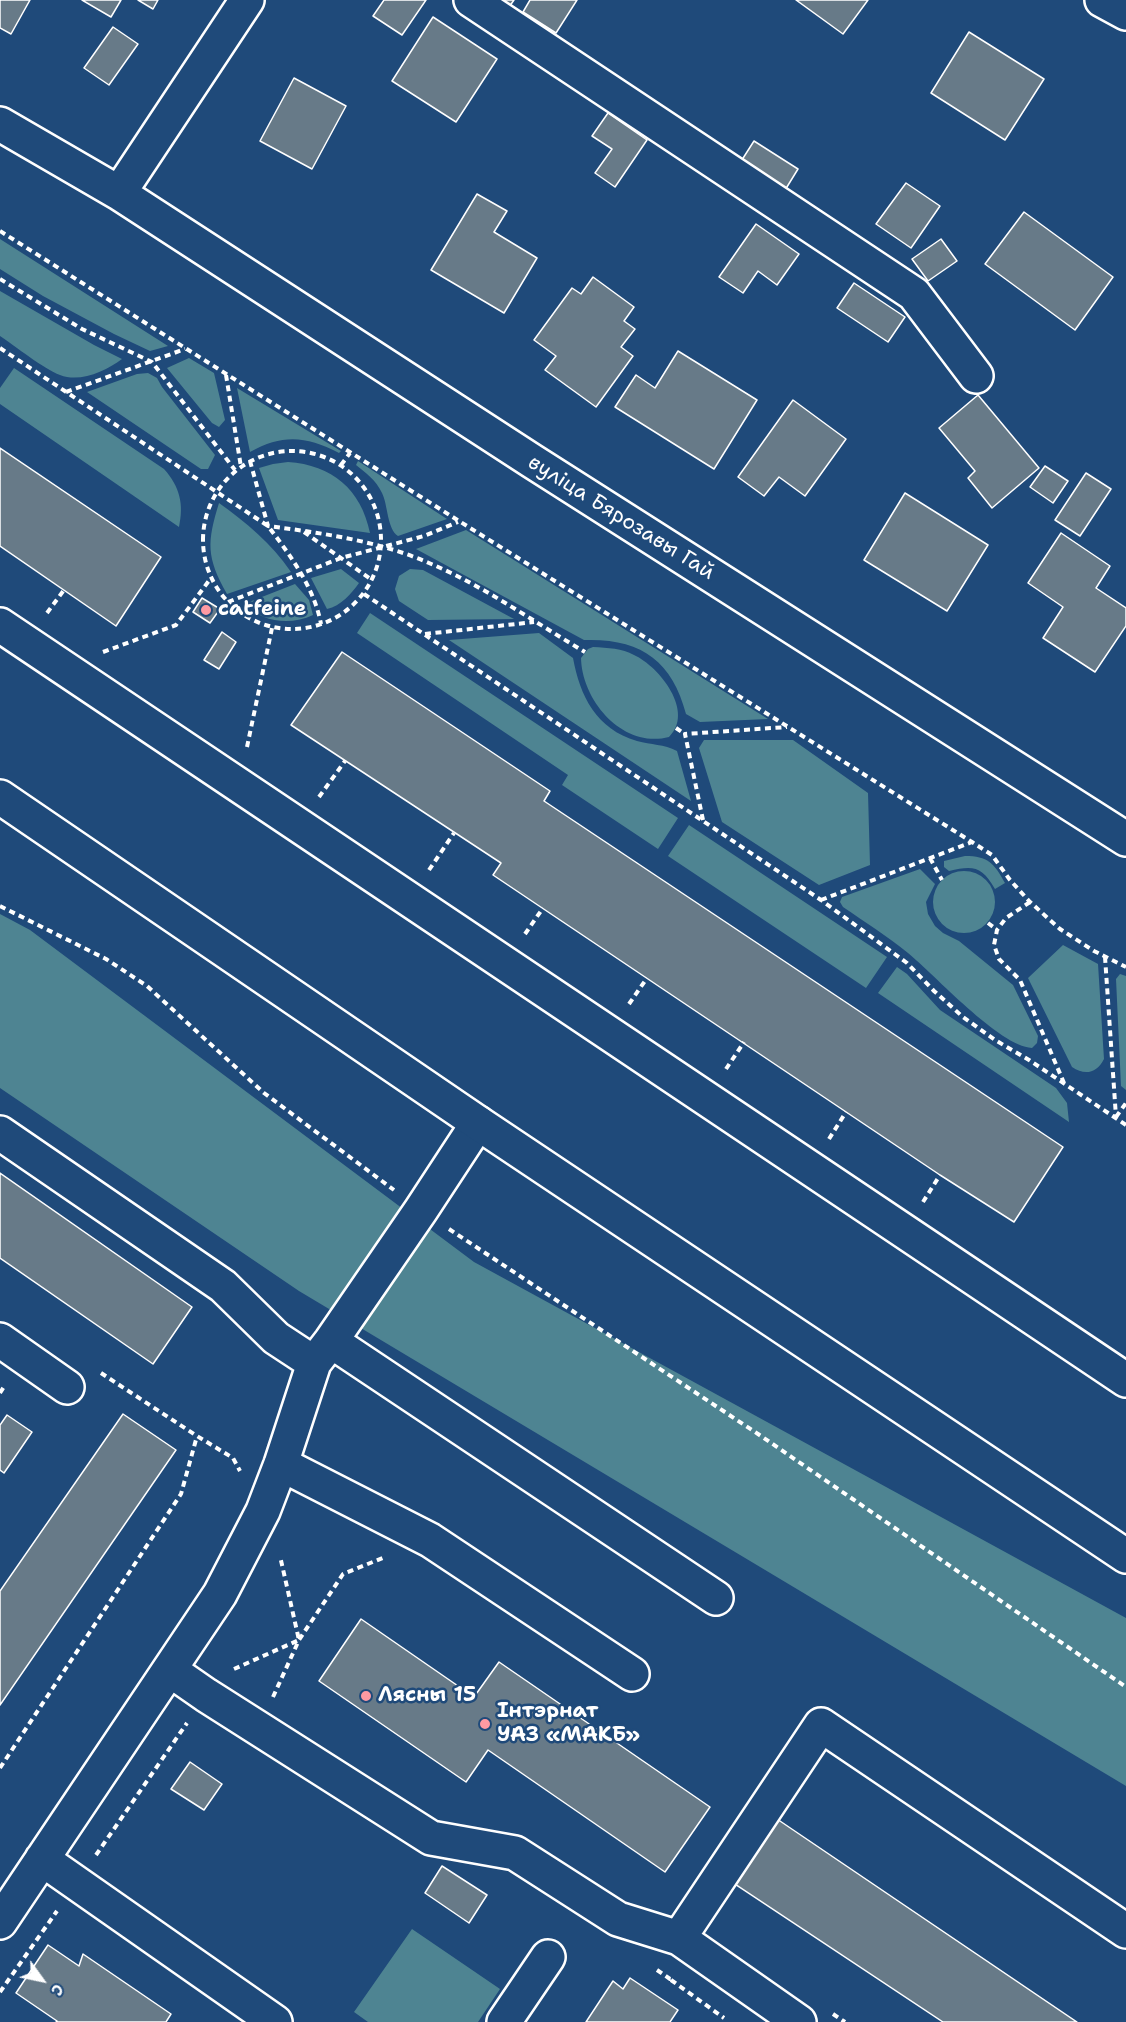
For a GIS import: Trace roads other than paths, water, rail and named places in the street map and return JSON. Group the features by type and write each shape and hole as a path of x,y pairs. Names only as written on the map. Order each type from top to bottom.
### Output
{"street":[{"path":"119,193 247,0"},
{"path":"471,0 914,294 976,375"},
{"path":"1102,0 1126,13"},
{"name":"вуліца Бярозавы Гай","path":"0,124 119,193 522,455 1126,839"},
{"path":"0,625 1126,1380"},
{"path":"0,797 478,1123 1126,1556"},
{"path":"0,1922 220,1594 263,1511 323,1352 478,1123"},
{"path":"0,1133 223,1286 276,1338 323,1352 716,1598"},
{"path":"0,1340 67,1387"},
{"path":"281,1464 430,1540 632,1674"},
{"path":"170,1670 431,1838 515,1853 618,1919 679,1938 799,2022"},
{"path":"679,1938 821,1725 1126,1931"},
{"path":"42,1859 275,2022"},
{"path":"504,2022 548,1957"}],"place":[{"name":"catfeine","path":"206,610"},
{"name":"Лясны 15","path":"366,1696"},
{"name":"Інтэрнат УАЗ «МАКБ»","path":"485,1724"}]}
